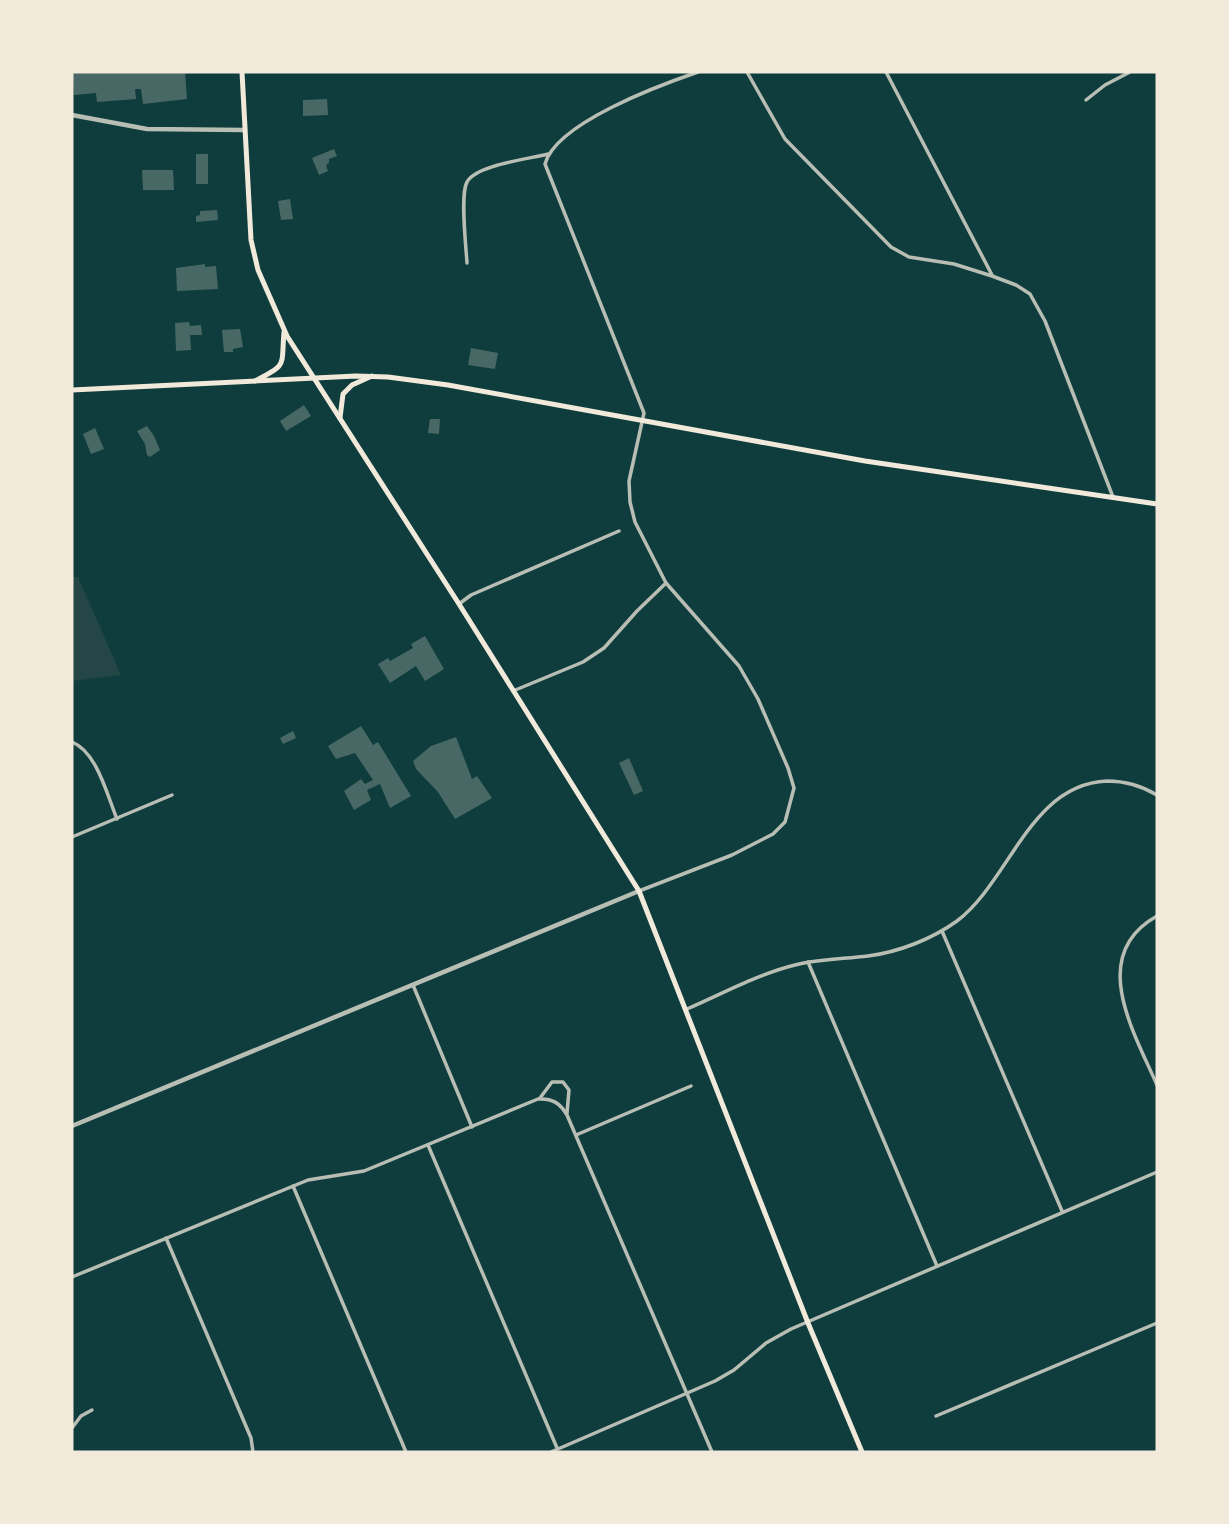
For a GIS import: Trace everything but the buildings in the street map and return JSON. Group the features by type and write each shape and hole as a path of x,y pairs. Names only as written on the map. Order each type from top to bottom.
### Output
{"main road":[{"path":"242,72 251,240 258,271 284,329 639,891 808,1323 862,1452"},
{"path":"254,380 280,367 283,361 284,329"},
{"path":"340,418 343,394 352,385 372,376"},
{"path":"72,390 372,376 448,386 924,471 1157,504"}],"street":[{"path":"467,263 464,192 469,179 475,173 548,154 571,132 602,112 698,72"},
{"path":"747,72 785,139 891,247 909,257 954,264 992,276 1016,285 1030,294 1078,402 1113,497"},
{"path":"887,72 992,276"},
{"path":"1086,100 1105,85 1130,72"},
{"path":"72,115 147,129 245,130"},
{"path":"72,1126 732,855 774,834 785,822 794,788 758,699 739,666 666,583 635,522 629,481 644,413 546,170 548,154"},
{"path":"459,604 471,595 619,531"},
{"path":"513,691 583,662 604,648 666,583"},
{"path":"72,742 83,748 92,760 117,818"},
{"path":"687,1009 782,968 882,953 942,931 979,901 1029,829 1049,806 1062,796 1089,783 1130,783 1157,795"},
{"path":"72,837 173,795"},
{"path":"1157,916 1138,929 1131,938 1123,956 1120,973 1123,1004 1157,1085"},
{"path":"942,931 1062,1211"},
{"path":"808,962 937,1266"},
{"path":"413,985 472,1127"},
{"path":"72,1277 293,1186 320,1177 364,1171 538,1099 552,1082 563,1082 569,1090 567,1115"},
{"path":"576,1135 691,1086"},
{"path":"538,1099 554,1101 562,1106 567,1115 712,1452"},
{"path":"428,1144 557,1448"},
{"path":"551,1452 728,1374 766,1343 808,1323 1157,1172"},
{"path":"293,1186 406,1452"},
{"path":"166,1238 251,1438 253,1452"},
{"path":"936,1416 1157,1323"},
{"path":"72,1428 81,1416 92,1410"}],"shaded area":[{"path":"72,577 78,577 121,675 72,681"}]}
